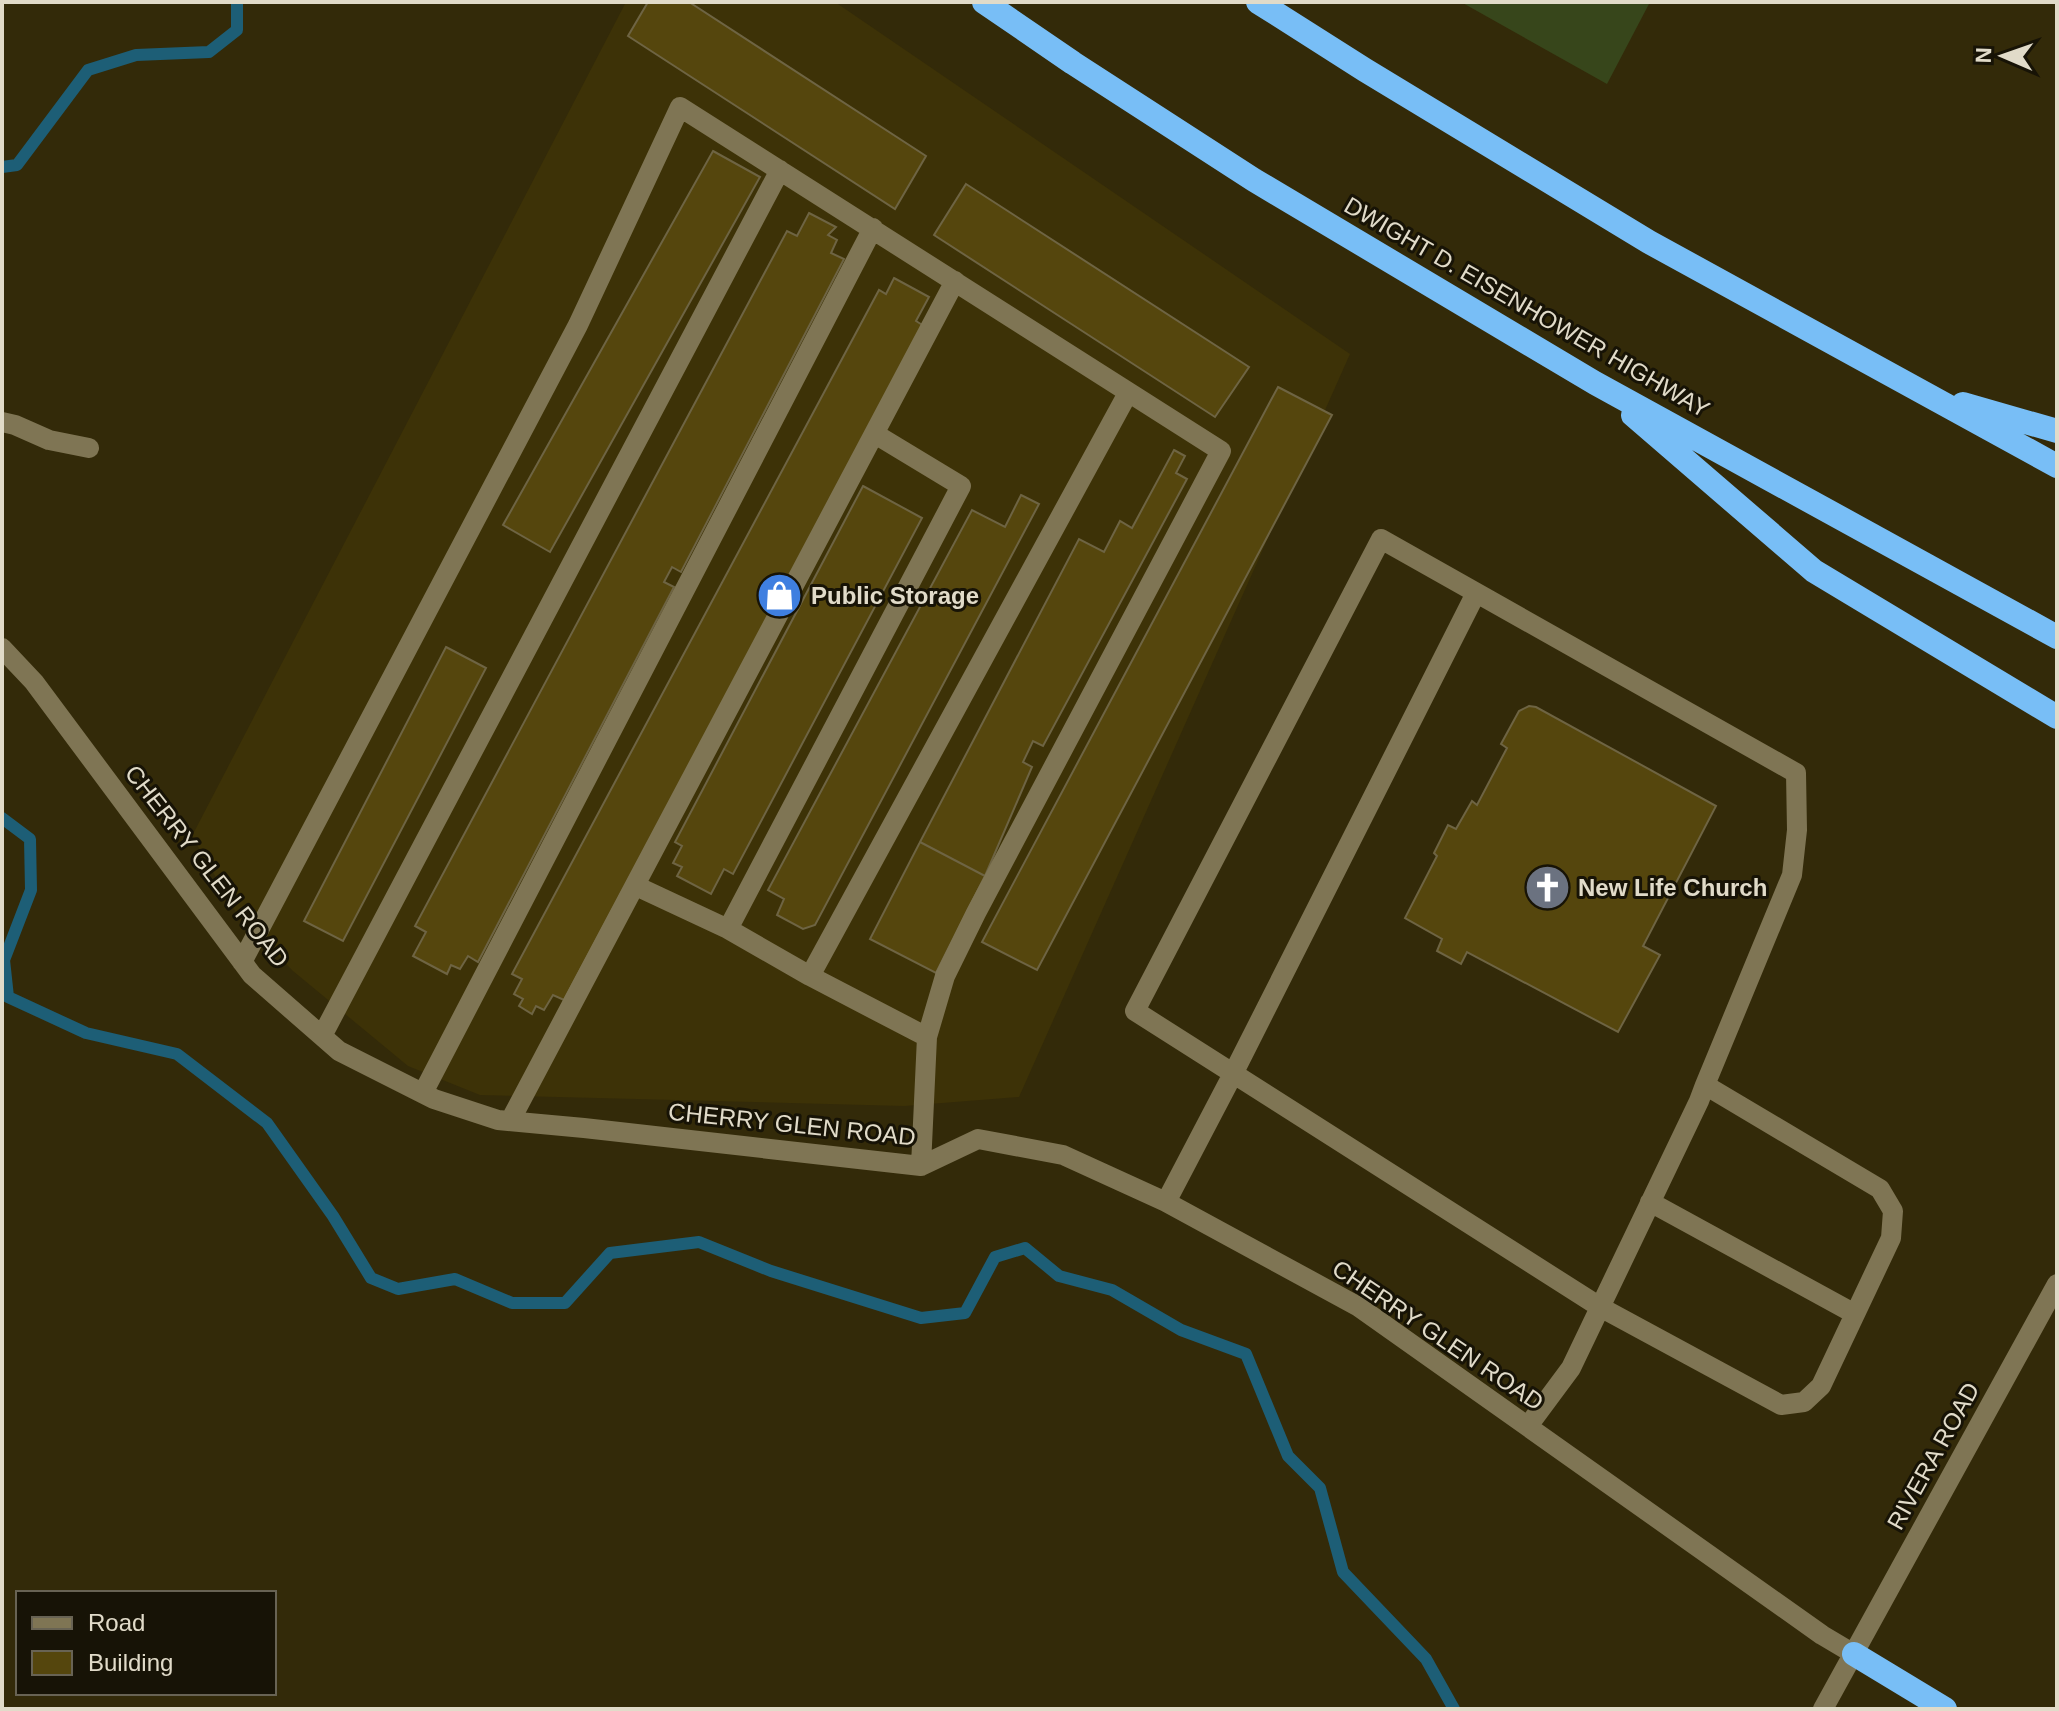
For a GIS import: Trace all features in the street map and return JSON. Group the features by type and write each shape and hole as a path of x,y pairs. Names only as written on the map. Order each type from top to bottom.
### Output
{"highway":[{"name":"DWIGHT D. EISENHOWER HIGHWAY","path":"984,2 1254,180 1595,383 2057,637"},
{"path":"1258,2 1649,242 2057,466"},
{"path":"1595,383 1814,571 2057,717"},
{"path":"1918,391 2057,431"},
{"path":"1854,1654 1945,1709"}],"street":[{"path":"242,962 578,325 680,107 1221,451 945,976 927,1037 921,1166"},
{"path":"322,1036 780,170"},
{"path":"423,1093 873,228"},
{"path":"510,1121 955,281"},
{"path":"810,976 1128,393"},
{"path":"2,422 49,440 89,448"},
{"path":"728,929 961,486 875,434"},
{"path":"1528,1426 1571,1368 1600,1307 1650,1202 1705,1085 1792,875 1797,830 1796,773 1381,539 1135,1011 1600,1307 1781,1405 1804,1402 1821,1386 1891,1238 1893,1211 1880,1189 1705,1085"},
{"path":"1166,1202 1476,593"},
{"name":"CHERRY GLEN ROAD","path":"2,648 34,682 252,975 339,1051 434,1099 498,1120 921,1166 978,1139 1063,1155 1166,1202 1359,1307 1822,1635 1854,1654"},
{"path":"636,886 728,929 927,1037"},
{"path":"1650,1202 1855,1314"},
{"name":"RIVERA ROAD","path":"1854,1654 2057,1284"},
{"path":"1823,1709 1854,1654"}],"shaded area":[{"name":"Public Storage","path":"626,2 835,2 1350,354 1019,1097 904,1106 480,1095 408,1066 293,971 237,914 192,836"}],"green space":[{"path":"1461,2 1650,2 1607,84"}],"building":[{"path":"648,2 689,2 926,156 895,209 628,36"},
{"path":"713,151 760,177 550,552 503,525"},
{"path":"966,184 1249,367 1215,417 934,235"},
{"path":"809,213 836,227 828,235 837,240 831,253 844,259 681,572 672,567 664,582 674,587 478,962 468,956 460,969 451,965 447,974 413,956 426,932 415,926 787,231 797,236"},
{"path":"894,278 929,297 916,321 924,326 564,1000 553,995 544,1010 536,1006 532,1014 519,1006 523,999 514,994 522,979 512,974 879,290 886,294"},
{"path":"1278,387 1332,415 1037,970 982,942"},
{"path":"1174,450 1185,456 1176,473 1187,479 1043,746 1033,741 1023,762 1032,767 985,876 920,842 1079,539 1104,552 1120,521 1132,528"},
{"path":"863,486 922,518 733,874 724,869 711,894 677,876 682,867 673,863 682,846 675,842"},
{"path":"1021,495 1039,504 815,925 803,929 777,915 784,899 768,890 972,510 1005,527"},
{"path":"446,647 486,668 343,941 304,921"},
{"name":"New Life Church","path":"1529,706 1536,707 1716,806 1643,946 1660,955 1618,1032 1467,952 1461,964 1437,951 1442,939 1405,918 1437,856 1434,853 1448,825 1456,829 1472,801 1477,805 1507,748 1501,744 1519,711"},
{"path":"920,842 985,876 936,973 870,939"}],"waterway":[{"path":"2,167 17,165 88,70 136,55 209,52 237,30 237,2"},
{"path":"2,818 30,839 31,890 4,960 8,997 86,1033 177,1054 267,1123 333,1216 371,1278 398,1289 455,1279 512,1303 565,1303 610,1253 699,1242 771,1271 921,1318 965,1313 995,1257 1025,1248 1059,1276 1112,1290 1181,1330 1246,1354 1288,1456 1320,1488 1343,1572 1426,1659 1454,1709"}],"place":[{"name":"Public Storage","path":"780,595"},
{"name":"New Life Church","path":"1547,887"}]}
